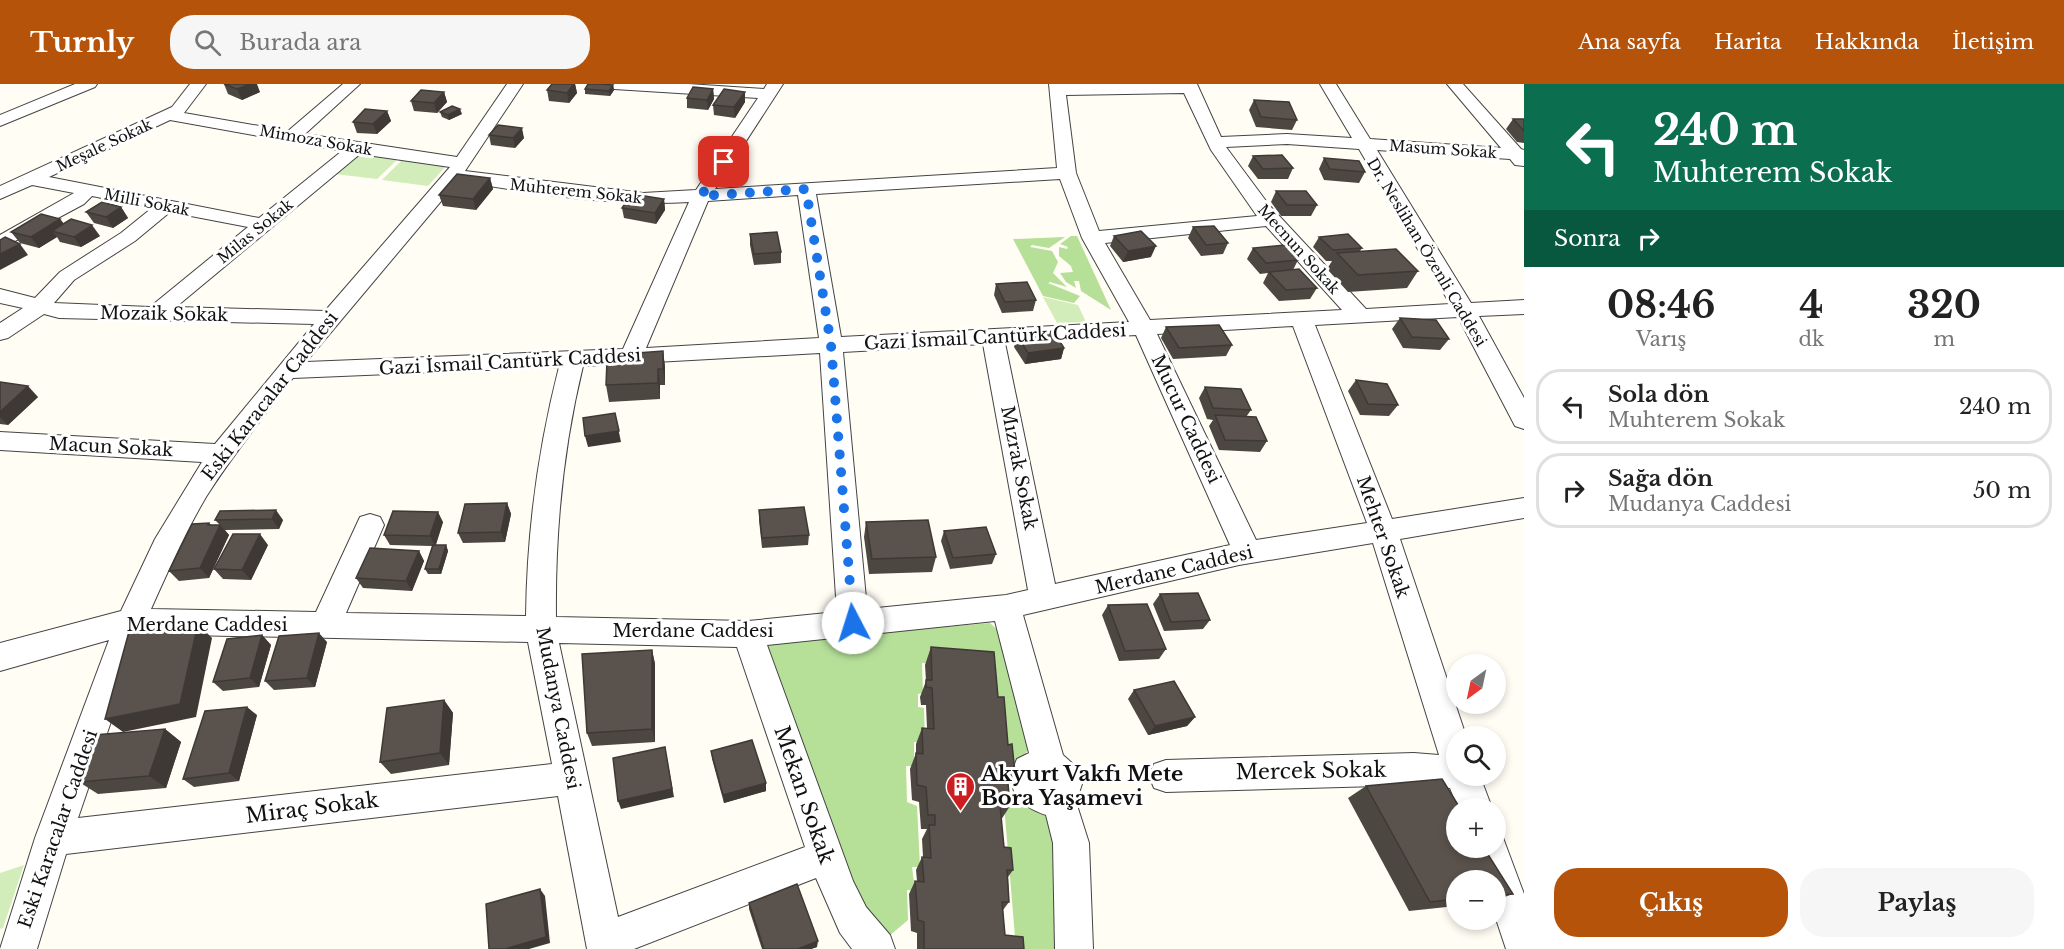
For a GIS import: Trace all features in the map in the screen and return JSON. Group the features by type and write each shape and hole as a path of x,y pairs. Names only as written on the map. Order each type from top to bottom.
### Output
{"street":[{"path":"0,122 89,84"},
{"name":"Meşale Sokak","path":"0,193 170,115 183,106 198,84"},
{"path":"291,136 352,84"},
{"name":"Eski Karacalar Caddesi","path":"18,949 53,838 131,621 165,547 221,454 330,318 458,169 515,84"},
{"path":"614,84 772,89"},
{"name":"Dr. Neslihan Özenli Caddesi","path":"1328,84 1362,144 1465,311 1524,420"},
{"path":"1455,84 1521,158"},
{"path":"1057,87 1190,86"},
{"name":"Mecnun Sokak","path":"1190,86 1215,142 1270,220 1361,317"},
{"name":"Mucur Caddesi","path":"1057,87 1067,173 1092,238 1144,329 1248,552"},
{"path":"631,356 701,196 772,89"},
{"name":"Mimoza Sokak","path":"170,115 356,148 458,169"},
{"name":"Masum Sokak","path":"1215,142 1266,138 1521,158"},
{"name":"Milas Sokak","path":"154,314 356,148"},
{"name":"Muhterem Sokak","path":"458,169 624,198 701,196 1067,173"},
{"name":"Milli Sokak","path":"31,179 263,224"},
{"path":"806,189 831,345 853,623"},
{"path":"0,243 77,200 88,190"},
{"path":"0,333 38,308 67,276 128,237 167,205"},
{"path":"1092,238 1270,220"},
{"name":"Mozaik Sokak","path":"0,296 38,308 78,312 330,318"},
{"name":"Gazi İsmail Cantürk Caddesi","path":"286,372 993,337 1524,307"},
{"name":"Mehter Sokak","path":"1302,320 1383,530 1446,726"},
{"name":"Mızrak Sokak","path":"993,337 1044,599"},
{"name":"Mudanya Caddesi","path":"573,359 557,423 548,492 541,575 541,630 605,945"},
{"name":"Macun Sokak","path":"0,441 221,454"},
{"name":"Merdane Caddesi","path":"0,657 131,621 748,634 1006,608 1248,552 1524,508"},
{"path":"325,626 370,525"},
{"path":"1006,608 1071,843 1074,949"},
{"name":"Mekan Sokak","path":"748,634 825,857 853,920 876,949"},
{"name":"Mercek Sokak","path":"1166,776 1390,770 1446,772"},
{"name":"Miraç Sokak","path":"53,838 572,777"},
{"path":"605,945 825,857"},
{"path":"1495,858 1513,886 1524,946"}],"green space":[{"path":"356,154 398,159 377,179 335,174"},
{"path":"402,160 447,165 428,186 382,180"},
{"path":"1071,236 1077,236 1111,310 1081,291 1079,281 1074,281 1076,288 1066,282 1060,273 1073,272 1071,266 1059,256 1059,247 1067,249 1068,247 1060,244"},
{"path":"1065,237 1049,248 1032,245 1030,247 1052,251 1058,262 1053,273 1067,287 1048,283 1080,296 1074,303 1043,296 1013,239"},
{"path":"1043,297 1078,305 1086,322 1057,323"},
{"path":"990,623 1002,634 1029,748 1023,757 1008,769 989,668 922,663 923,693 918,694 918,707 924,708 925,742 914,742 914,766 906,766 907,802 917,806 920,867 912,867 915,891 907,890 908,920 882,942 863,915 763,643"},
{"path":"1003,792 1020,798 1053,822 1057,949 1016,949"},
{"path":"24,865 3,928 0,929 0,873"}],"building":[{"path":"224,84 250,84 237,89"},
{"path":"552,84 574,84 567,93 547,90"},
{"path":"588,84 613,85 609,91 585,89"},
{"path":"693,87 713,89 707,100 687,98"},
{"path":"724,89 745,92 734,107 713,105"},
{"path":"421,90 444,92 434,103 411,101"},
{"path":"1254,100 1289,102 1297,120 1261,117"},
{"path":"452,106 460,109 448,115 440,112"},
{"path":"365,109 387,111 373,124 353,122"},
{"path":"1513,119 1524,119 1524,131"},
{"path":"498,125 522,128 513,138 489,135"},
{"path":"1282,155 1293,168 1263,169 1253,156"},
{"path":"1324,158 1359,161 1365,172 1330,169"},
{"path":"457,174 490,178 473,199 439,195"},
{"path":"1276,191 1306,191 1317,205 1287,205"},
{"path":"632,194 664,199 655,213 622,208"},
{"path":"102,202 121,207 106,217 86,212"},
{"path":"41,214 60,219 31,237 11,232"},
{"path":"71,219 92,225 74,237 52,231"},
{"path":"1214,226 1228,243 1206,245 1193,227"},
{"path":"1141,231 1156,246 1128,251 1114,236"},
{"path":"777,232 781,252 754,254 750,234"},
{"path":"1348,234 1362,248 1333,250 1319,237"},
{"path":"5,237 20,244 0,254 0,240"},
{"path":"1285,245 1298,260 1266,263 1253,248"},
{"path":"1396,249 1418,271 1358,275 1337,253"},
{"path":"1299,269 1317,288 1286,290 1269,272"},
{"path":"1027,282 1036,300 1005,302 996,284"},
{"path":"1400,318 1436,320 1449,339 1412,337"},
{"path":"1219,325 1232,345 1179,348 1166,327"},
{"path":"1053,331 1064,348 1028,353 1017,336"},
{"path":"663,351 663,369 658,369 658,383 606,385 607,361 622,360 623,354"},
{"path":"1356,380 1387,384 1398,405 1368,404"},
{"path":"0,382 28,386 0,412"},
{"path":"1205,387 1241,389 1251,410 1213,408"},
{"path":"615,413 619,431 585,436 583,418"},
{"path":"1215,415 1256,417 1267,441 1225,440"},
{"path":"507,503 501,532 458,533 465,504"},
{"path":"804,507 809,535 762,538 759,510"},
{"path":"276,510 272,519 215,520 220,511"},
{"path":"393,511 438,512 430,536 384,535"},
{"path":"928,520 936,557 872,559 866,522"},
{"path":"209,523 208,525 220,525 200,568 169,571 192,524"},
{"path":"986,527 996,554 953,558 944,531"},
{"path":"233,534 260,534 242,570 214,569"},
{"path":"433,545 446,545 439,569 425,569"},
{"path":"370,548 419,551 406,581 356,578"},
{"path":"1198,593 1210,620 1171,622 1160,594"},
{"path":"1147,604 1166,649 1125,651 1108,605"},
{"path":"166,621 164,630 198,624 180,704 105,719 130,628"},
{"path":"319,633 307,678 265,681 279,636"},
{"path":"262,635 250,678 213,682 227,639"},
{"name":"Akyurt Vakfı Mete Bora Yaşamevi","path":"931,647 994,652 998,697 1004,697 1008,745 1012,744 1015,773 1007,772 1010,806 1000,805 1004,847 1011,848 1013,870 1007,870 1009,902 1002,902 1005,935 1023,937 1024,949 924,949 924,922 918,920 915,881 924,882 922,857 931,858 929,825 935,825 935,815 928,815 926,787 917,785 916,753 923,754 922,728 934,729 932,688 926,687 926,680 932,680"},
{"path":"652,650 652,729 587,733 582,654"},
{"path":"1174,681 1195,717 1155,726 1134,690"},
{"path":"444,700 440,753 380,762 387,708"},
{"path":"247,707 229,773 183,779 205,711"},
{"path":"165,729 149,776 79,782 94,735"},
{"path":"752,740 766,783 723,795 711,751"},
{"path":"665,747 672,789 618,801 613,758"},
{"path":"1442,779 1454,798 1446,798 1446,858 1490,858 1498,870 1446,870 1446,900 1430,902 1366,786"},
{"path":"1506,883 1513,894 1506,894"},
{"path":"797,884 818,941 798,949 764,949 749,903"},
{"path":"540,889 546,937 505,949 489,949 486,904"}],"place":[{"name":"Akyurt Vakfı Mete Bora Yaşamevi","path":"960,812"}],"route":[{"path":"724,162 701,196 806,189 831,345 853,623"}]}
